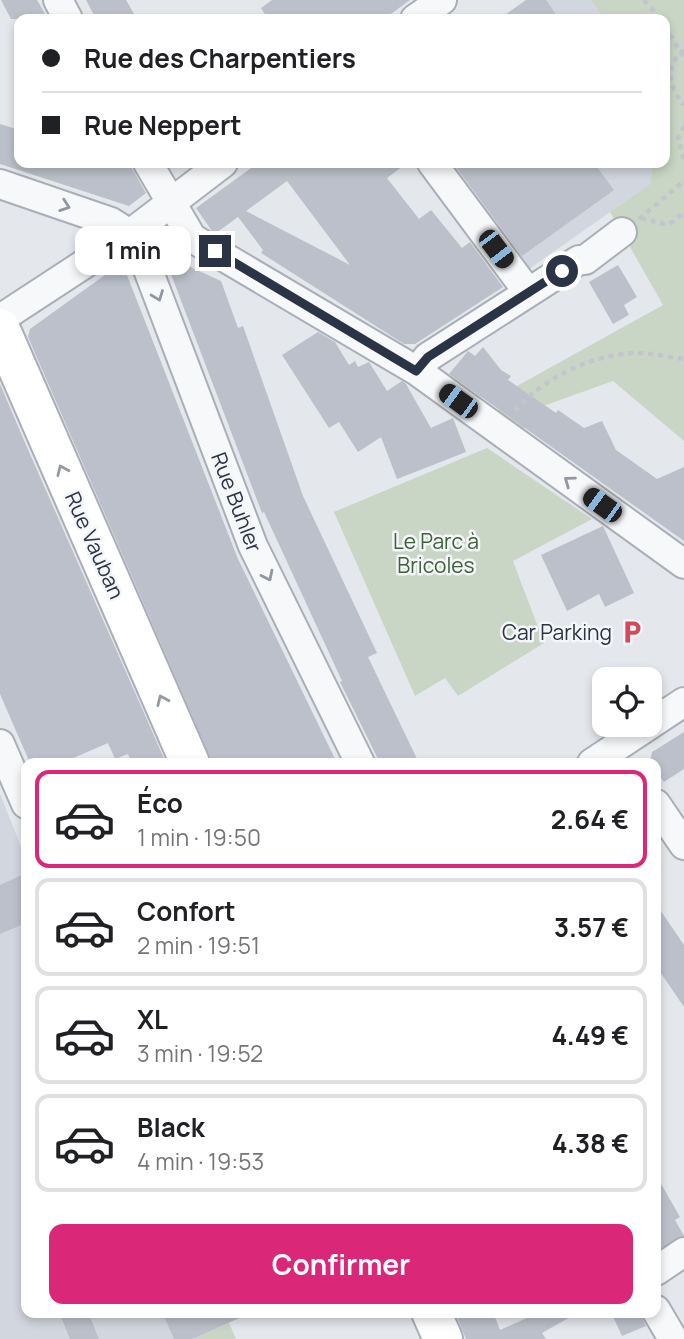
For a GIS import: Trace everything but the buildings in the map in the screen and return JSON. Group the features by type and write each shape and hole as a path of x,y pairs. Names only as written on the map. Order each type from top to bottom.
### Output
{"main road":[{"name":"Rue Vauban","path":"0,328 188,758"},
{"path":"434,1318 443,1339"}],"street":[{"path":"151,168 192,238 416,371 684,564"},
{"path":"0,319 130,234 217,168"},
{"path":"436,168 528,292"},
{"path":"0,184 111,222 130,234"},
{"path":"416,371 428,357 579,260 585,260 631,225"},
{"name":"Rue Buhler","path":"130,234 144,260 253,546 358,758"},
{"path":"622,755 684,702"},
{"path":"0,744 21,792"},
{"path":"661,811 684,845"},
{"path":"661,1268 684,1252"},
{"path":"661,1318 673,1339"}],"path":[{"path":"644,0 657,14"},
{"path":"670,33 684,58"},
{"path":"682,51 670,75 674,94 684,105"},
{"path":"684,126 677,139 684,161"},
{"path":"631,225 684,181"},
{"path":"631,225 668,225 684,213"},
{"path":"500,431 523,402 550,380 575,368 597,360 636,353 684,359"}],"shaded area":[{"path":"526,0 591,0 601,14 508,14"},
{"path":"456,168 652,168 650,184 529,269"},
{"path":"0,794 21,846 21,1318 226,1318 229,1323 192,1339 0,1339"}],"green space":[{"path":"591,0 684,0 684,441 613,381 546,405 523,429 497,412 517,386 663,305 610,212 650,184 652,168 670,168 670,14 601,14"},
{"name":"Le Parc à Bricoles","path":"487,448 592,519 513,561 544,643 458,696 445,678 415,696 334,512"},
{"path":"229,1323 236,1339 192,1339"}],"place":[{"name":"Car Parking","path":"632,632"}],"route":[{"path":"215,251 416,371 428,357 562,271"}]}
